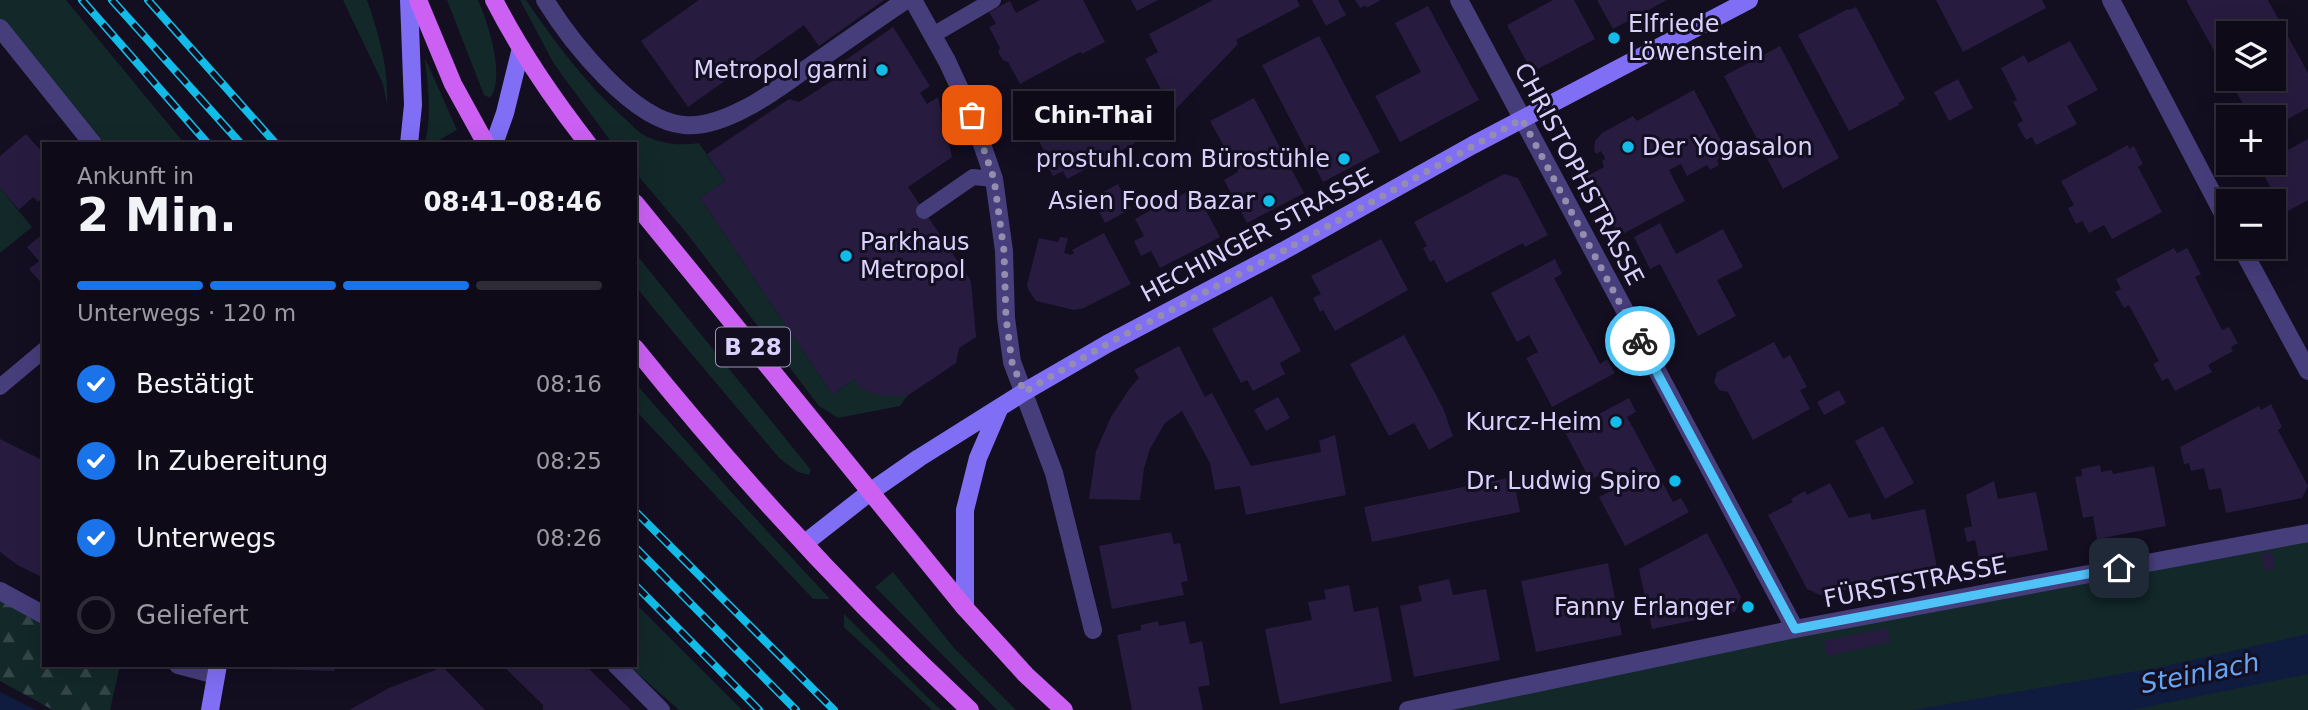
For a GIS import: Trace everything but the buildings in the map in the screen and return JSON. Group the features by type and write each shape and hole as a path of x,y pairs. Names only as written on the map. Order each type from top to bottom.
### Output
{"main road":[{"path":"418,0 453,84 485,142"},
{"path":"494,0 554,99 586,142"},
{"name":"B 28","path":"637,204 965,608 1026,675 1063,710"},
{"path":"637,350 702,429 805,543 904,647 970,710"}],"street":[{"path":"408,0 413,105 409,142"},
{"path":"545,0 562,28 615,85 645,111 664,122 687,126 709,122 745,109 906,0"},
{"path":"913,0 947,61 972,115 994,179 1004,251 1006,318 1012,362 1054,473 1093,630"},
{"name":"CHRISTOPHSTRASSE","path":"1459,0 1795,629"},
{"name":"HECHINGER STRASSE","path":"805,543 870,492 1024,392 1107,344 1283,251 1522,119 1749,0"},
{"path":"2111,0 2216,200"},
{"path":"0,28 91,142"},
{"path":"495,142 521,48"},
{"path":"2248,259 2308,370"},
{"path":"965,608 965,510 978,458 1000,407"},
{"name":"FÜRSTSTRASSE","path":"1408,710 1795,629 2308,533"},
{"path":"0,591 42,614"},
{"path":"194,667 217,670 210,710"},
{"path":"618,667 661,710"}],"lane":[{"path":"933,35 993,0"},
{"path":"923,211 973,177 994,179"},
{"path":"0,387 42,352"}],"green space":[{"path":"0,0 66,0 183,142 92,142 0,28"},
{"path":"343,0 367,0 382,52 387,105 383,84"},
{"path":"447,0 478,0 496,64 494,89 490,98 484,95"},
{"path":"520,0 526,0 583,76 639,132 670,143 699,143 725,181 700,198 832,394 854,379 871,392 907,396 900,406 838,418 819,406 688,235 637,174 637,142 611,142 554,64"},
{"path":"425,58 457,130 436,142 425,142 429,111"},
{"path":"0,188 32,227 0,253"},
{"path":"637,255 811,470 809,475 798,472 780,459 637,288"},
{"path":"637,385 830,599 813,599 637,412"},
{"path":"2308,533 2308,710 1408,710"},
{"path":"893,572 954,648 1016,710 997,710 875,587"},
{"path":"0,599 42,625 42,667 120,667 110,710 53,710 0,681"},
{"path":"637,605 742,710 679,710 630,667 637,667"},
{"path":"844,614 941,710 932,710 844,627"}],"water":[{"name":"Steinlach","path":"2308,634 2308,674 2132,710 1913,710 2161,667"},
{"path":"0,692 36,710 0,710"}],"railway":[{"path":"82,0 206,142"},
{"path":"112,0 239,142"},
{"path":"148,0 274,142"},
{"path":"637,513 834,710"},
{"path":"637,549 796,710"},
{"path":"637,587 759,710"}],"way so far":[{"path":"972,115 994,179 1004,251 1006,318 1012,362 1024,392 1107,344 1283,251 1522,119 1640,341"}],"place":[{"name":"Elfriede Löwenstein","path":"1614,38"},
{"name":"Metropol garni","path":"882,70"},
{"name":"Chin-Thai","path":"972,115"},
{"name":"Der Yogasalon","path":"1628,147"},
{"name":"prostuhl.com Bürostühle","path":"1344,159"},
{"name":"Asien Food Bazar","path":"1269,201"},
{"name":"Parkhaus Metropol","path":"846,256"},
{"name":"Kurcz-Heim","path":"1616,422"},
{"name":"Dr. Ludwig Spiro","path":"1675,481"},
{"name":"Fanny Erlanger","path":"1748,607"}],"route":[{"path":"1640,341 1795,629 2119,568"}]}
